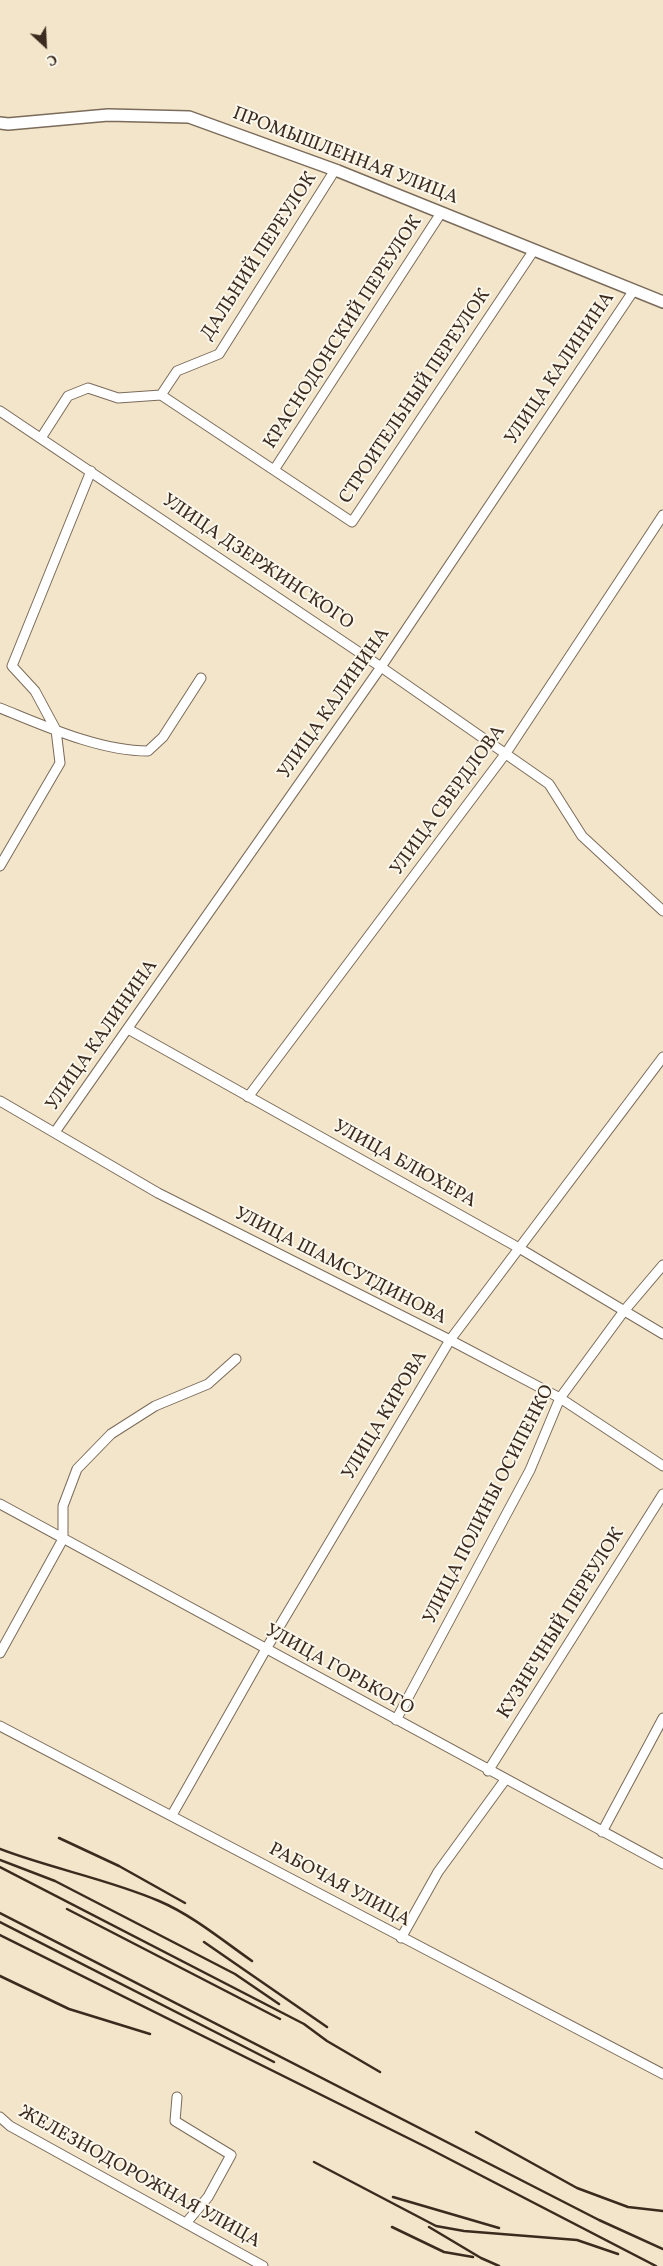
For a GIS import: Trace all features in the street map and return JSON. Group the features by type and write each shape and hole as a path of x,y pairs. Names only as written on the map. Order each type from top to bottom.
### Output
{"main road":[{"name":"ПРОМЫШЛЕННАЯ УЛИЦА","path":"0,123 8,124 108,115 190,118 336,170 663,302"}],"street":[{"name":"ДАЛЬНИЙ ПЕРЕУЛОК","path":"161,395 177,371 219,354 336,170"},
{"name":"КРАСНОДОНСКИЙ ПЕРЕУЛОК","path":"274,470 441,213"},
{"name":"СТРОИТЕЛЬНЫЙ ПЕРЕУЛОК","path":"161,395 352,522 534,250"},
{"name":"УЛИЦА КАЛИНИНА","path":"55,1132 381,667 634,290"},
{"path":"41,438 68,396 88,388 118,398 161,395"},
{"name":"УЛИЦА ДЗЕРЖИНСКОГО","path":"0,411 381,667 506,752 549,784 582,836 663,911"},
{"path":"0,866 60,763 56,730 35,691 12,666 91,471"},
{"name":"УЛИЦА СВЕРДЛОВА","path":"248,1097 506,752 663,515"},
{"path":"0,708 56,730 128,751 148,751 163,737 201,678"},
{"name":"УЛИЦА БЛЮХЕРА","path":"128,1029 519,1248 663,1334"},
{"name":"УЛИЦА КИРОВА","path":"172,1815 266,1649 450,1340 663,1057"},
{"name":"УЛИЦА ШАМСУТДИНОВА","path":"0,1100 158,1194 450,1340 560,1398 663,1466"},
{"name":"УЛИЦА ПОЛИНЫ ОСИПЕНКО","path":"396,1720 530,1470 560,1398 624,1311 663,1265"},
{"path":"0,1653 63,1539 63,1506 77,1470 111,1434 155,1406 208,1384 236,1359"},
{"name":"КУЗНЕЧНЫЙ ПЕРЕУЛОК","path":"488,1771 663,1494"},
{"name":"УЛИЦА ГОРЬКОГО","path":"0,1504 488,1771 663,1864"},
{"path":"602,1832 663,1718"},
{"name":"РАБОЧАЯ УЛИЦА","path":"0,1726 663,2074"},
{"path":"401,1938 438,1872 505,1780"},
{"path":"176,2097 175,2121 231,2155 208,2197 186,2223"},
{"name":"ЖЕЛЕЗНОДОРОЖНАЯ УЛИЦА","path":"0,2117 10,2126 263,2266"}],"railway":[{"path":"59,1838 119,1866 185,1903"},
{"path":"0,1849 120,1886 159,1901 195,1921 252,1961"},
{"path":"0,1860 55,1881 235,1974 279,2004"},
{"path":"0,1867 304,2024 327,2041 380,2072"},
{"path":"67,1909 280,2019"},
{"path":"0,1913 599,2220 663,2249"},
{"path":"0,1922 274,2062"},
{"path":"0,1935 426,2147 656,2266"},
{"path":"204,1942 327,2027"},
{"path":"0,1976 69,2009 150,2034"},
{"path":"476,2132 577,2188 628,2207 663,2211"},
{"path":"314,2162 436,2226 464,2231 577,2240 618,2254"},
{"path":"393,2197 499,2228"},
{"path":"392,2227 444,2252 473,2257"},
{"path":"429,2227 481,2258 499,2266"}]}
